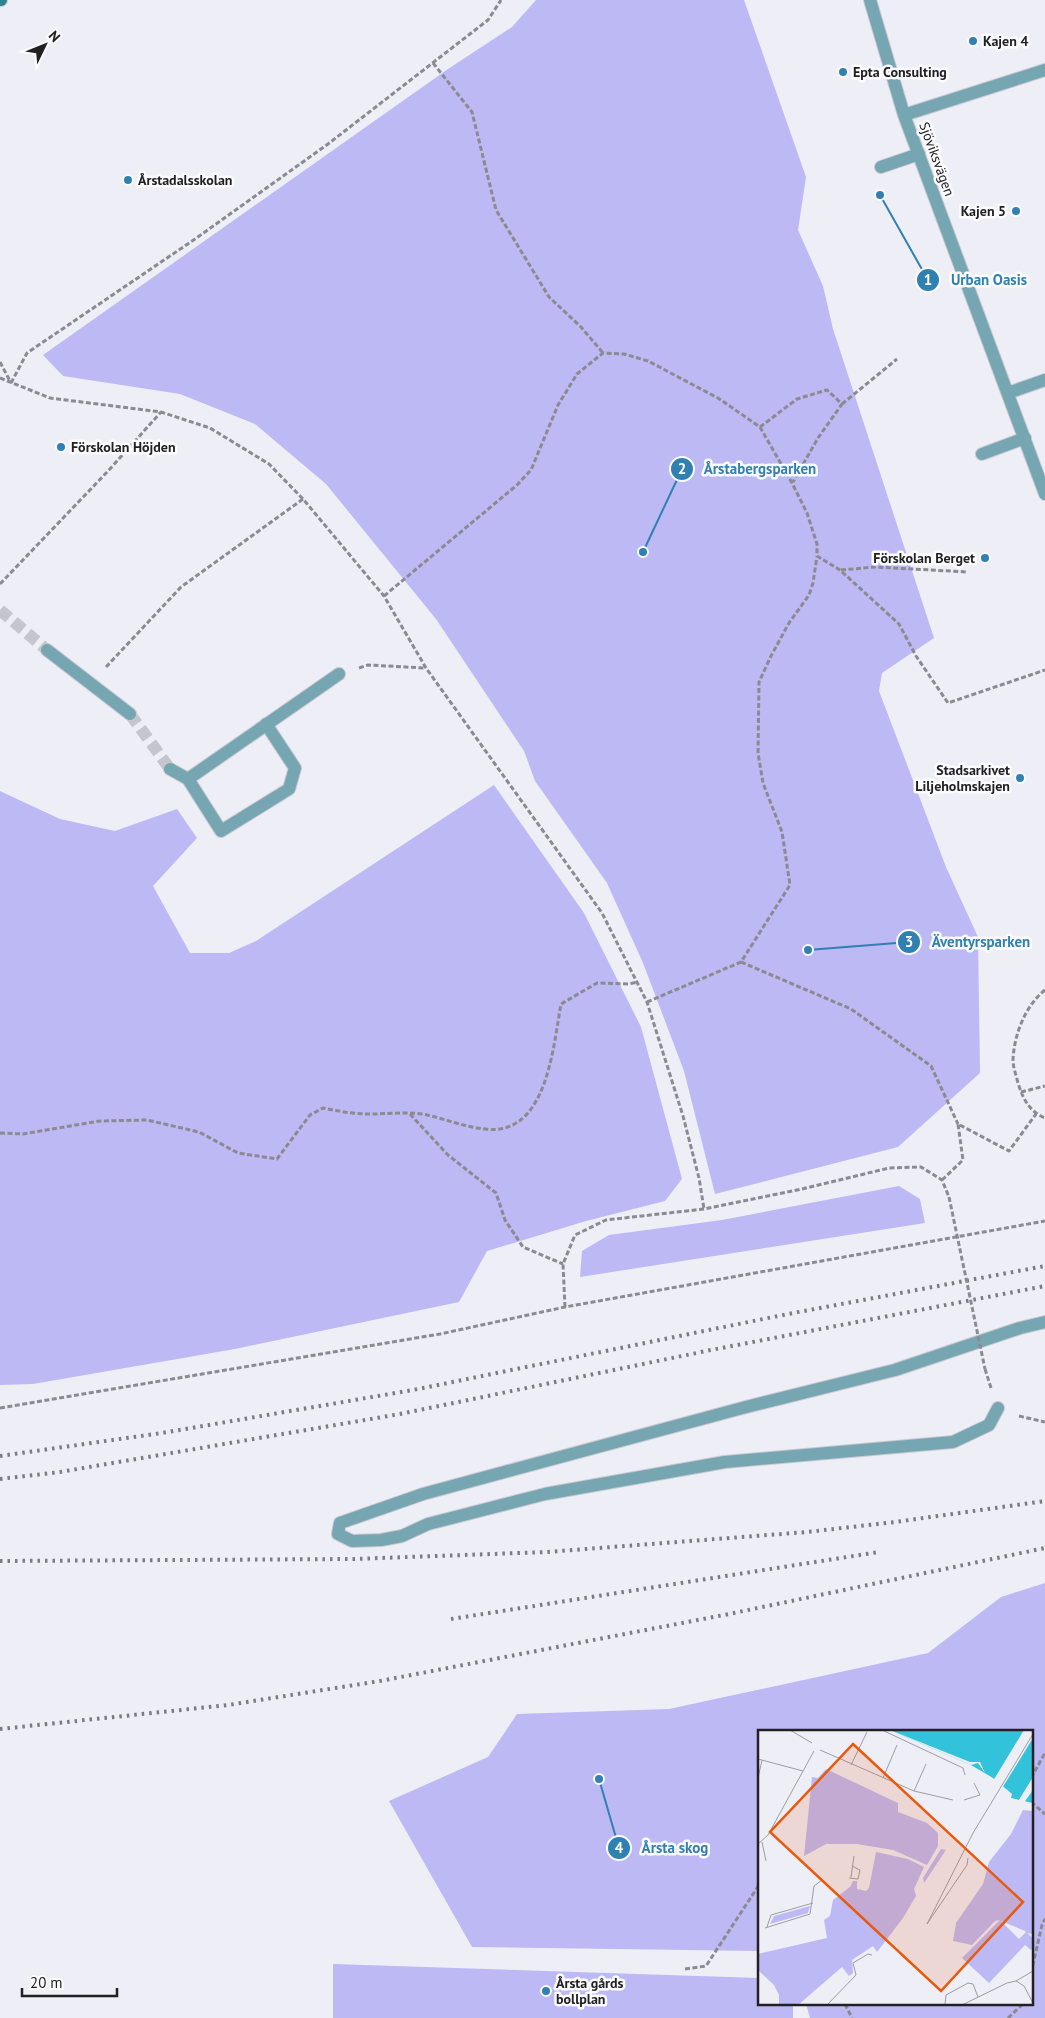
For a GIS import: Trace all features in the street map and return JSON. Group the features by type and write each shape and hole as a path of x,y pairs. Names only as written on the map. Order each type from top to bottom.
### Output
{"street":[{"name":"Sjöviksvägen","path":"870,0 904,115 1045,494"},
{"path":"904,115 1045,70"},
{"path":"881,167 919,154"},
{"path":"1008,393 1045,380"},
{"path":"982,454 1025,438"},
{"path":"47,650 130,714"},
{"path":"188,779 339,674"},
{"path":"170,769 188,779 221,831 288,789 295,768 266,724"},
{"path":"998,1408 990,1425 953,1442 725,1462 545,1494 428,1524 402,1536 381,1540 352,1541 338,1534 340,1523 423,1494 746,1407 896,1370 1020,1328 1045,1322"}],"path":[{"path":"11,383 27,354 328,144 488,20 501,0"},
{"path":"433,63 472,112 496,210 549,297 581,327 603,353"},
{"path":"384,596 517,485 531,470 558,405 577,374 603,353 624,354 648,362 718,398 760,427 792,483 810,521 817,544 814,583 809,595 789,623 771,656 760,682 758,753 763,784 782,832 790,885 742,962 647,1002"},
{"path":"792,483 818,438 842,404 897,358"},
{"path":"0,362 11,383"},
{"path":"0,378 50,398 161,412 210,428 270,464 303,499 384,596 426,668 602,912 647,1002 683,1116 699,1178 704,1209"},
{"path":"760,427 797,399 819,392 827,390 842,404"},
{"path":"0,584 109,470 161,412"},
{"path":"91,683 181,587 303,499"},
{"path":"817,556 840,570 898,624 916,656 948,702 1045,670"},
{"path":"840,570 875,567 968,572"},
{"path":"339,674 368,664 426,668"},
{"path":"742,962 851,1008 931,1066 958,1124 962,1160 942,1180"},
{"path":"0,1133 23,1134 100,1121 147,1120 199,1132 238,1153 277,1159 310,1115 323,1108 354,1114 409,1112 484,1129 502,1129 516,1122 536,1104 549,1073 561,1004 597,983 629,984 637,982"},
{"path":"1045,990 1027,1013 1016,1034 1013,1061 1020,1092 1028,1108 1045,1118"},
{"path":"1020,1092 1045,1086"},
{"path":"409,1112 448,1156 496,1193 505,1220 523,1248 563,1264"},
{"path":"958,1124 1009,1151 1036,1114"},
{"path":"565,1307 563,1264 574,1235 606,1220 704,1209 802,1189 889,1168 921,1167 942,1180 949,1197 985,1369"},
{"path":"0,1408 440,1334 565,1307 1045,1222"},
{"path":"1032,1776 1045,1753"},
{"path":"1032,1803 1045,1814"},
{"path":"685,1969 706,1966 758,1887"},
{"path":"1032,1969 1045,1919"},
{"path":"846,2006 852,2018"},
{"path":"1008,2018 1021,2006"}],"shaded area":[{"path":"536,0 744,0 806,177 798,230 823,286 833,329 934,638 882,673 879,691 946,867 978,937 980,1073 898,1147 715,1194 684,1071 643,963 607,883 535,781 524,751 436,619 326,484 255,424 180,394 63,376 43,355 448,69 512,27"},
{"path":"494,785 584,913 641,1027 682,1179 665,1201 586,1221 487,1251 459,1302 235,1349 33,1384 0,1385 0,791 60,819 115,831 177,809 197,838 153,886 190,953 229,953 256,941"},
{"path":"899,1186 920,1199 925,1223 580,1277 582,1251 609,1235 722,1220"},
{"path":"1045,1583 1045,2018 810,2018 807,2006 1032,2006 1032,1730 758,1730 758,1951 472,1947 389,1801 488,1757 517,1714 669,1709 928,1653 1001,1597"},
{"name":"Årsta gårds bollplan","path":"333,1964 758,1978 758,2006 793,2006 793,2018 333,2018"}],"tunnel":[{"path":"0,610 47,650"},
{"path":"130,714 170,769"}],"railway":[{"path":"0,1456 162,1433 413,1390 788,1314 1045,1266"},
{"path":"0,1479 60,1472 400,1414 711,1350 1045,1286"},
{"path":"0,1561 353,1559 547,1552 807,1532 1045,1501"},
{"path":"0,1729 228,1705 380,1681 729,1614 1045,1548"},
{"path":"451,1619 879,1552"}],"place":[{"name":"Kajen 4","path":"973,41"},
{"name":"Epta Consulting","path":"843,72"},
{"name":"Årstadalsskolan","path":"128,180"},
{"name":"Urban Oasis","path":"880,195"},
{"name":"Kajen 5","path":"1016,211"},
{"name":"Förskolan Höjden","path":"61,447"},
{"name":"Årstabergsparken","path":"643,552"},
{"name":"Förskolan Berget","path":"985,558"},
{"name":"Stadsarkivet Liljeholmskajen","path":"1020,778"},
{"name":"Äventyrsparken","path":"808,950"},
{"name":"Årsta skog","path":"599,1779"},
{"name":"Årsta gårds bollplan","path":"546,1991"}]}
